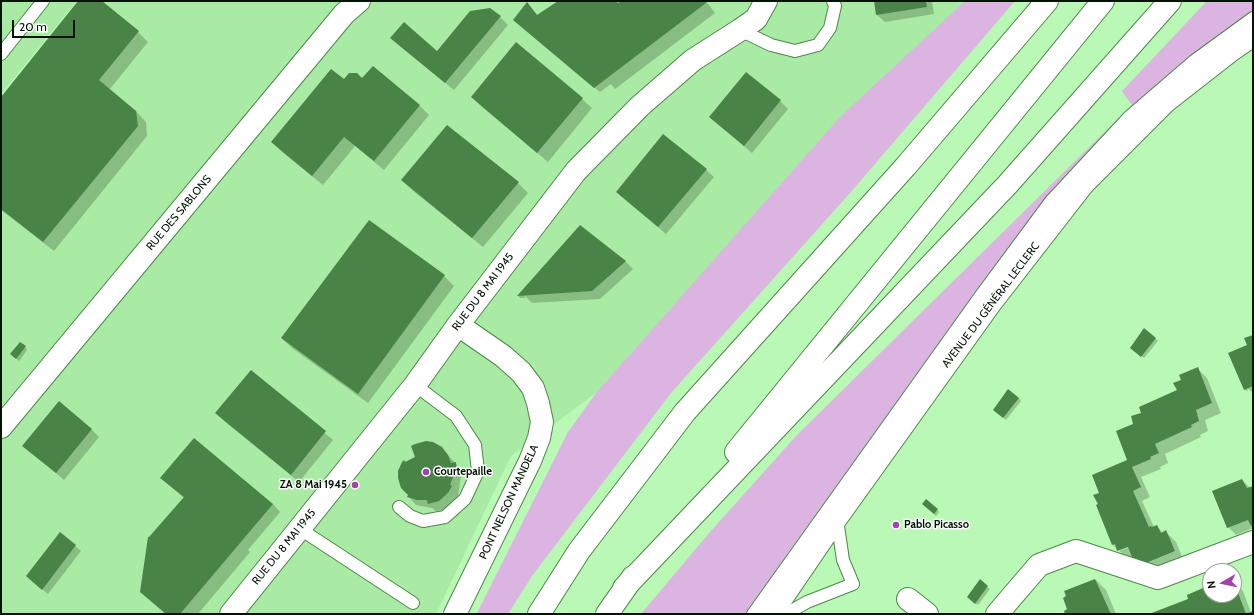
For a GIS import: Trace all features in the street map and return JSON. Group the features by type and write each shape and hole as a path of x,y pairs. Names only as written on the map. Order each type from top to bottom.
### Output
{"main road":[{"name":"RUE DES SABLONS","path":"1,427 344,14 359,1"},
{"name":"RUE DU 8 MAI 1945","path":"230,614 415,385 458,325 576,171 640,106 693,60 756,19 766,1"},
{"path":"539,614 579,551 685,412 906,166 1047,1"},
{"path":"607,614 624,588 1103,1"},
{"path":"624,588 1008,184 1170,1"},
{"name":"AVENUE DU GÉNÉRAL LECLERC","path":"771,614 837,518 989,305 1083,184 1166,101 1253,35"},
{"name":"PONT NELSON MANDELA","path":"455,614 530,461 539,438 542,422 533,388 521,372 503,356 458,325"},
{"path":"1001,610 1039,565 1076,551 1158,578 1253,542"},
{"path":"908,599 925,614"}],"lane":[{"path":"1,54 43,1"},
{"path":"740,30 771,45 795,51 818,45 830,28 835,6 833,1"},
{"path":"753,614 982,294 1051,201 1130,117 1194,61 1253,18"},
{"path":"399,507 410,516 423,521 445,517 466,499 478,471 475,445 456,416 415,385"},
{"path":"786,614 807,602 854,584 843,560 837,518"},
{"path":"300,529 413,603"}],"shaded area":[{"path":"1,1 77,1 1,94"},
{"path":"80,1 973,1 596,393 511,456 436,614 1,614 1,98"},
{"path":"965,1 1015,1 850,193 671,393 532,576 508,614 478,614 477,613 568,432 596,393 840,117"},
{"path":"1207,1 1253,1 1253,15 1169,74 1133,105 1029,224 966,308 747,614 641,614 710,532 797,435 1132,105 1122,91"}],"building":[{"path":"78,1 102,1 139,31 99,80 136,111 138,126 43,242 1,209 1,97"},
{"path":"558,1 616,1 618,3 621,1 705,1 706,3 594,88 513,20 527,2 537,15"},
{"path":"874,1 926,1 927,7 876,15"},
{"path":"490,8 501,16 445,83 390,38 404,22 437,51 470,11"},
{"path":"516,42 583,98 537,153 471,97"},
{"path":"373,66 420,105 374,161 344,137 312,176 271,142 331,69 344,79 349,73 357,73 362,78"},
{"path":"746,72 781,100 744,146 709,117"},
{"path":"447,125 519,182 472,238 401,180"},
{"path":"663,134 707,169 658,227 616,192"},
{"path":"369,220 445,275 358,394 281,338"},
{"path":"580,225 626,261 592,291 517,296"},
{"path":"1144,328 1156,338 1141,357 1130,348"},
{"path":"1253,335 1253,386 1244,390 1228,353 1247,345 1244,338"},
{"path":"20,342 26,346 16,359 10,354"},
{"path":"1198,367 1212,403 1196,410 1199,421 1191,425 1192,427 1155,444 1159,453 1150,457 1151,459 1132,467 1141,487 1133,491 1149,527 1157,525 1161,533 1166,530 1175,551 1136,567 1128,547 1117,551 1115,544 1112,545 1096,505 1098,504 1093,495 1099,493 1092,475 1127,460 1116,431 1133,424 1131,416 1141,413 1139,407 1177,390 1173,383 1181,380 1179,375"},
{"path":"251,370 326,431 291,475 215,413"},
{"path":"1008,389 1019,398 1003,418 993,410"},
{"path":"59,401 92,429 56,473 22,446"},
{"path":"194,438 273,504 180,614 166,614 140,592 148,537 184,497 160,478"},
{"name":"Courtepaille","path":"426,441 433,442 442,447 448,455 451,463 456,462 456,468 454,468 450,485 452,486 448,493 439,501 428,504 427,500 417,500 407,497 408,495 401,488 398,478 398,471 402,462 415,457 411,446"},
{"path":"1242,479 1247,488 1253,486 1253,525 1251,526 1248,520 1227,528 1212,491"},
{"path":"926,499 938,509 934,514 922,504"},
{"path":"60,532 76,545 42,590 26,576"},
{"path":"980,579 988,586 975,604 967,597"},
{"path":"1095,579 1111,614 1065,614 1064,611 1067,609 1063,598 1066,596 1064,591"},
{"path":"1202,588 1202,603 1242,603 1246,614 1149,614 1188,599 1187,595"},
{"path":"1253,611 1253,614 1246,614"}],"place":[{"name":"Courtepaille","path":"426,472"},
{"name":"ZA 8 Mai 1945","path":"355,485"},
{"name":"Pablo Picasso","path":"896,525"}]}
